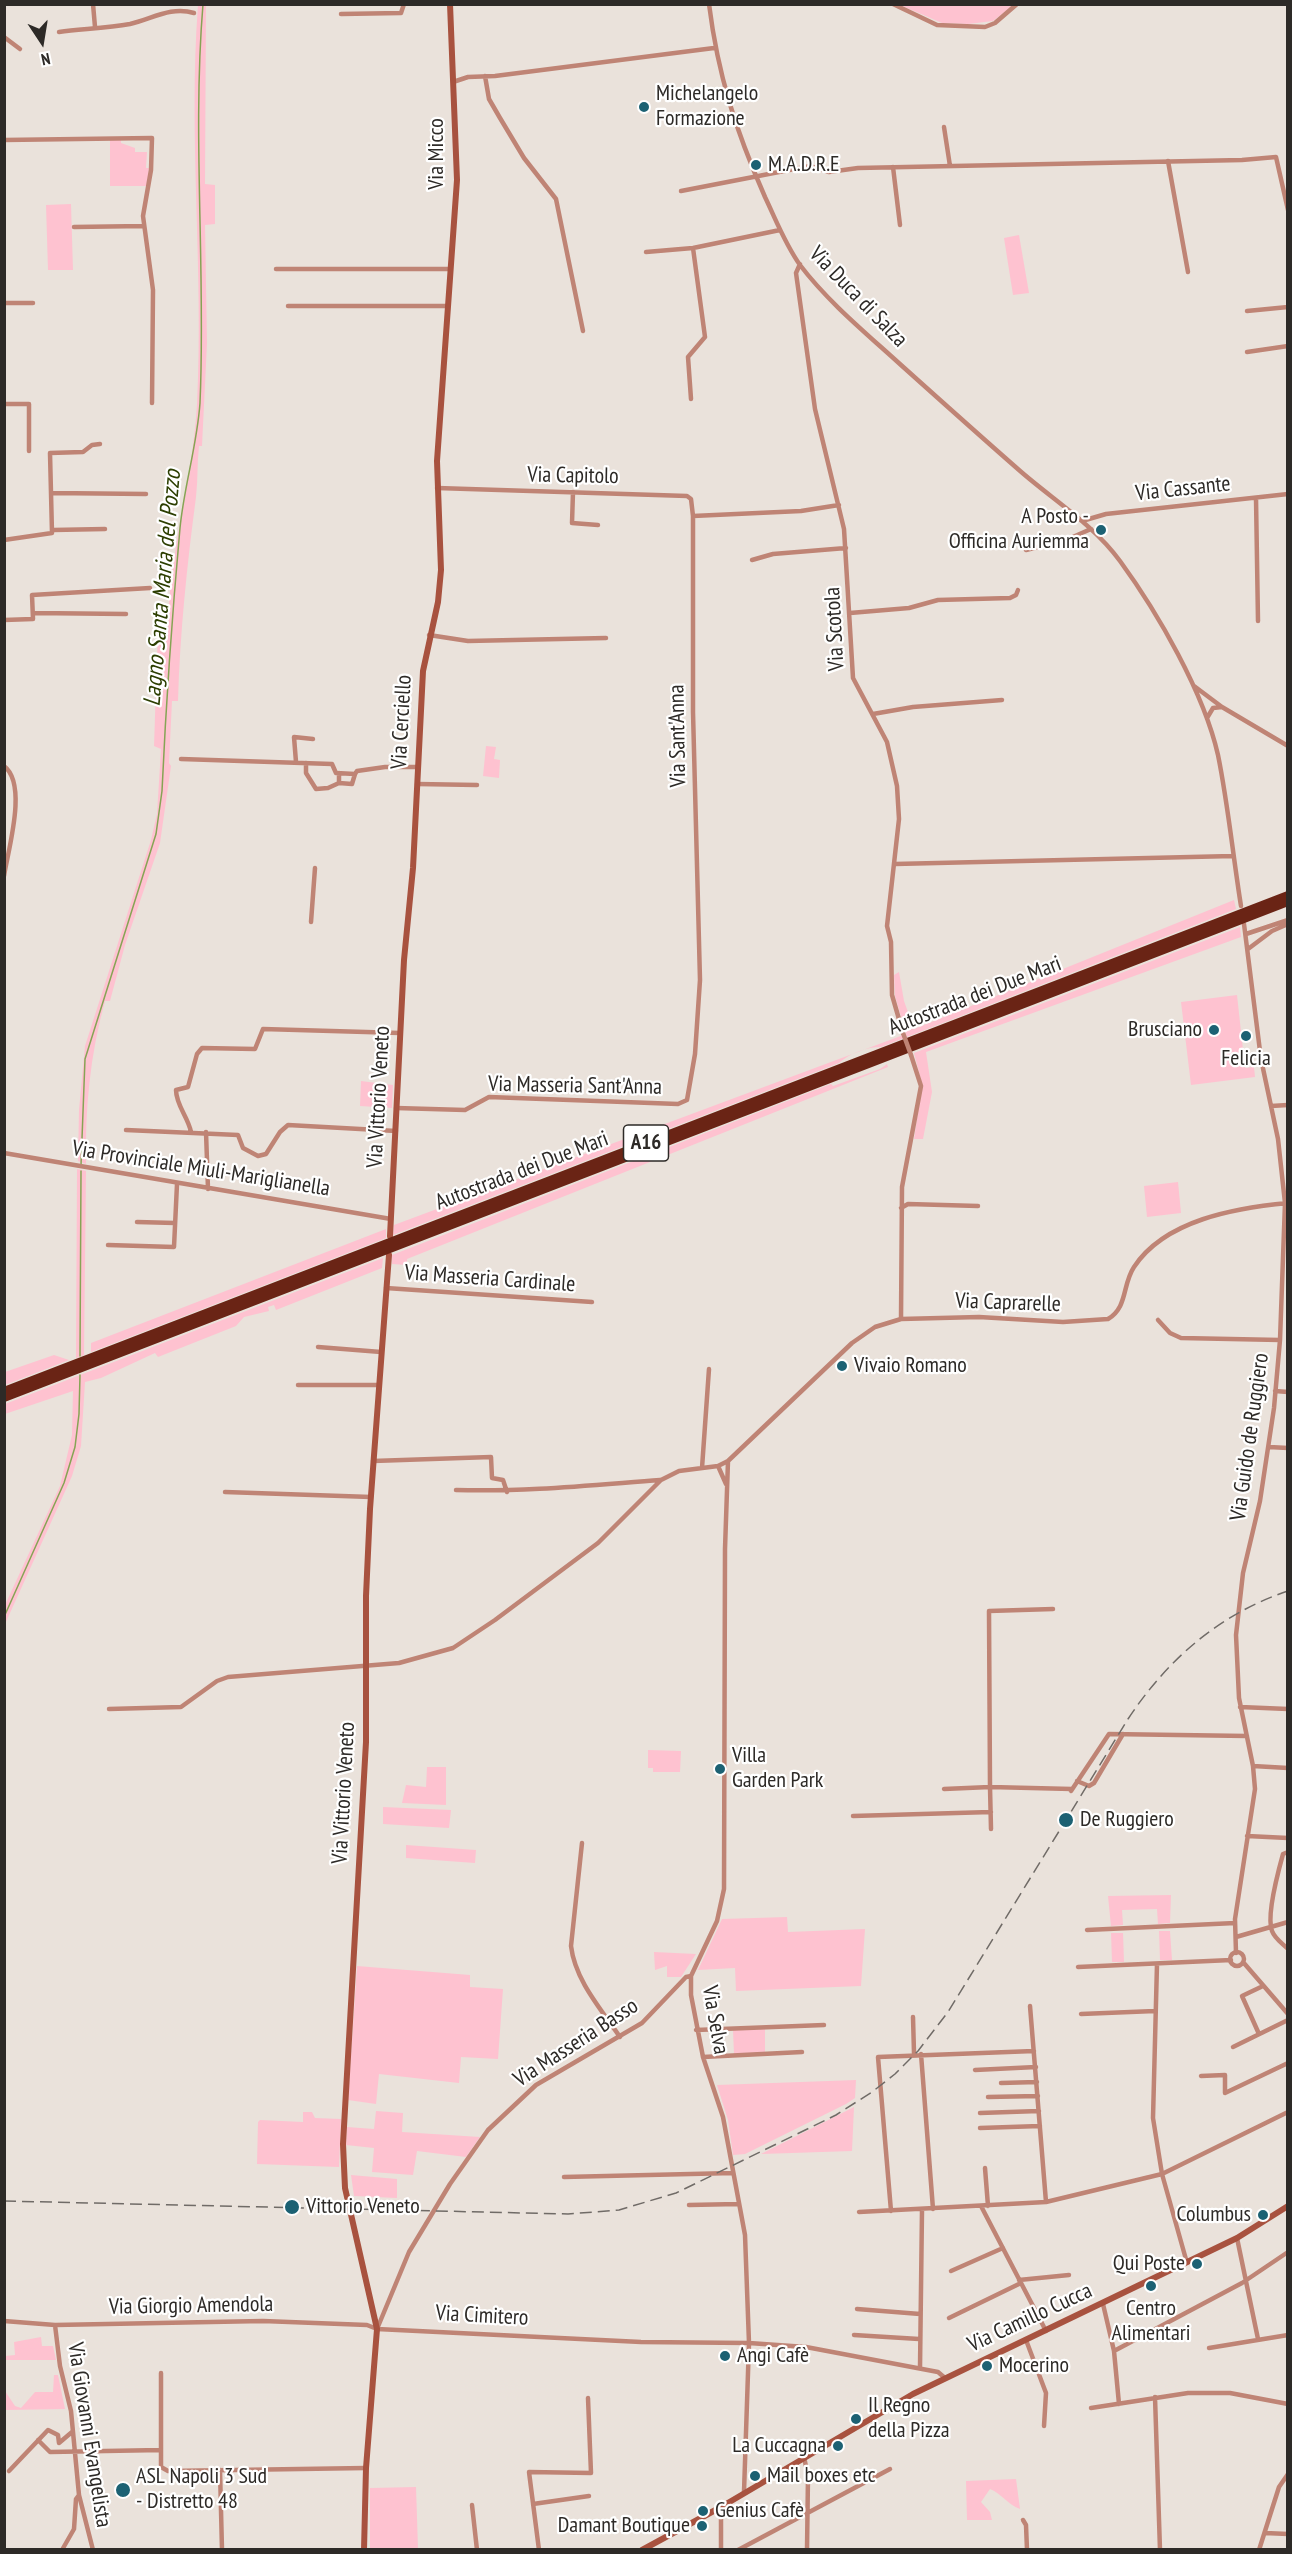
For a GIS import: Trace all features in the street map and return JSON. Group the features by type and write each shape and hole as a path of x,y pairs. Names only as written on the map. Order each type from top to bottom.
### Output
{"highway":[{"name":"Autostrada dei Due Mari","path":"4,1391 1287,894"},
{"name":"Autostrada dei Due Mari","path":"4,1398 1287,902"}],"street":[{"path":"93,4 95,27"},
{"path":"341,14 401,14 404,4"},
{"name":"Via Micco","path":"437,488 447,306 457,180 450,4"},
{"name":"Via Duca di Salza","path":"709,4 714,48 724,92 756,176 780,230 800,264 869,336 1020,471 1100,537 1119,559 1141,592 1191,683"},
{"path":"893,4 937,25 986,27 995,23 1017,4"},
{"path":"59,32 132,23 170,10 194,13"},
{"path":"4,37 20,49"},
{"path":"453,82 485,76 714,48"},
{"path":"485,76 489,99 520,152 556,199 583,331"},
{"path":"944,127 950,166"},
{"path":"4,140 152,138 151,170 144,207 144,226 153,290 152,403"},
{"path":"681,191 810,166 829,172 893,167 1276,157 1287,210"},
{"path":"1168,161 1188,272"},
{"path":"893,167 900,225"},
{"path":"74,227 144,226"},
{"path":"646,252 693,248 780,230"},
{"path":"691,399 688,357 705,337 693,248"},
{"name":"Via Scotola","path":"800,264 796,273 815,409 839,505 846,548 853,678 887,742 899,804 895,864 887,926 891,942 892,995 921,1086 902,1188 901,1318"},
{"path":"276,269 450,269"},
{"path":"4,303 33,303"},
{"path":"288,306 447,306"},
{"path":"1247,311 1287,307"},
{"path":"1247,352 1287,346"},
{"path":"4,404 29,404 29,451"},
{"path":"53,531 50,453 83,452 92,445 100,444"},
{"name":"Via Capitolo","path":"437,488 687,496 691,499 693,516"},
{"name":"Via Cerciello","path":"404,960 413,868 423,671 438,602 441,570 437,488"},
{"path":"573,492 571,522 598,525"},
{"path":"51,493 146,494"},
{"name":"Via Cassante","path":"1082,521 1106,514 1287,494"},
{"path":"1256,498 1258,621"},
{"path":"693,516 801,511 839,505"},
{"name":"Via Sant'Anna","path":"687,1100 695,1054 700,980 693,723 693,516"},
{"path":"4,540 45,535 53,531 105,528"},
{"path":"1026,550 1066,540 1091,529"},
{"path":"752,560 769,554 846,548"},
{"path":"4,620 33,620 32,595 150,588"},
{"path":"850,613 909,608 938,600 1010,598 1016,596 1018,590"},
{"path":"33,613 126,614"},
{"path":"429,635 468,641 606,638"},
{"path":"1191,683 1222,707 1287,746"},
{"path":"1191,683 1207,718 1218,755 1241,906"},
{"path":"873,714 913,707 1002,700"},
{"path":"1207,718 1213,708 1222,707"},
{"path":"296,762 294,737 312,739"},
{"path":"181,759 332,764 336,772 355,774"},
{"path":"306,763 306,773 316,789 328,788 339,783 352,784 357,771 385,767 417,767"},
{"path":"4,766 14,776 17,791 4,876"},
{"path":"339,773 339,783"},
{"path":"417,784 477,785"},
{"path":"895,864 1233,856"},
{"path":"311,922 315,868"},
{"path":"1246,934 1287,920"},
{"name":"Via Guido de Ruggiero","path":"1236,1953 1235,1923 1255,1789 1253,1766 1240,1707 1236,1663 1238,1615 1243,1574 1260,1502 1269,1447 1280,1340 1286,1203 1271,1106 1261,1059 1244,924"},
{"path":"1248,950 1272,931 1287,924"},
{"name":"Via Vittorio Veneto","path":"390,1236 404,960"},
{"path":"191,1132 188,1118 176,1098 176,1090 188,1087 197,1054 202,1048 255,1049 262,1029 400,1033"},
{"name":"Via Masseria Sant'Anna","path":"396,1108 465,1110 489,1097 678,1104 687,1100"},
{"path":"1271,1106 1287,1105"},
{"path":"126,1130 238,1135 243,1148 258,1156 266,1154 280,1132 288,1125 396,1131"},
{"path":"206,1132 208,1189"},
{"name":"Via Provinciale Miuli-Mariglianella","path":"4,1153 177,1184 322,1205 391,1219"},
{"path":"108,1245 174,1247 177,1184"},
{"name":"Via Caprarelle","path":"661,1480 679,1472 718,1466 728,1461 863,1334 884,1323 901,1318 979,1317 1063,1322 1108,1319 1122,1305 1134,1267 1165,1238 1211,1217 1286,1203"},
{"path":"901,1208 906,1204 978,1206"},
{"path":"137,1222 175,1223"},
{"name":"Via Vittorio Veneto","path":"377,2329 345,2188 342,2158 366,1742 365,1665 370,1497 389,1255"},
{"name":"Via Masseria Cardinale","path":"386,1288 592,1302"},
{"path":"1158,1320 1170,1333 1182,1338 1280,1340"},
{"path":"318,1347 381,1352"},
{"path":"702,1468 709,1369"},
{"path":"298,1385 379,1386"},
{"path":"1275,1391 1287,1392"},
{"path":"1269,1447 1287,1448"},
{"path":"373,1461 491,1457 492,1478 503,1480 507,1492"},
{"name":"Via Selva","path":"728,1461 724,1889 717,1921 691,1976 696,2030 723,2117 745,2235 749,2343 744,2493"},
{"name":"Via Selva","path":"718,1466 726,1484"},
{"path":"456,1490 507,1492 555,1489 588,1483 661,1480"},
{"path":"109,1709 181,1707 209,1686 228,1677 417,1660 463,1642 598,1543 661,1480"},
{"path":"225,1492 370,1497"},
{"path":"991,1829 989,1611 1053,1609"},
{"path":"1240,1707 1287,1709"},
{"path":"944,1789 990,1787 1071,1790 1106,1736 1123,1734 1247,1736"},
{"path":"1077,1781 1089,1786 1094,1784 1123,1734"},
{"path":"1253,1766 1287,1768"},
{"path":"853,1816 990,1812"},
{"path":"1247,1836 1287,1838"},
{"path":"582,1843 573,1958 591,1995 620,2037"},
{"path":"1287,1852 1283,1854 1276,1883 1270,1928 1287,1949"},
{"path":"1236,1936 1287,1922"},
{"path":"1087,1930 1235,1923"},
{"path":"1231,1960 1236,1953 1242,1955 1243,1962 1287,2014"},
{"path":"1231,1960 1236,1966 1243,1962"},
{"path":"1077,1967 1231,1960"},
{"path":"1157,1964 1153,2118 1162,2174 1187,2263"},
{"name":"Via Masseria Basso","path":"377,2329 414,2243 445,2192 488,2130 536,2085 642,2023 686,1977 691,1976"},
{"path":"1259,2034 1242,1996 1263,1986"},
{"path":"1030,2006 1046,2202"},
{"path":"1081,2014 1155,2011"},
{"path":"914,2017 914,2053"},
{"path":"1233,2047 1287,2020"},
{"path":"696,2030 824,2025"},
{"path":"891,2211 878,2057 914,2053 1034,2050"},
{"path":"703,2057 802,2052"},
{"path":"921,2054 933,2209"},
{"path":"1201,2076 1225,2075 1225,2094 1287,2063"},
{"path":"975,2070 1036,2067"},
{"path":"1001,2083 1037,2082"},
{"path":"988,2097 1038,2096"},
{"path":"980,2113 1039,2111"},
{"path":"859,2212 1046,2202 1162,2174 1287,2112"},
{"path":"980,2128 1041,2126"},
{"path":"985,2168 988,2206"},
{"path":"564,2178 733,2173"},
{"path":"689,2205 738,2204"},
{"path":"981,2206 1046,2331"},
{"name":"Via Camillo Cucca","path":"642,2550 945,2378 1237,2238 1287,2206"},
{"path":"920,2368 922,2210"},
{"path":"1237,2238 1244,2258 1245,2281 1258,2339"},
{"path":"951,2271 1003,2248"},
{"path":"1114,2351 1245,2281 1287,2252"},
{"path":"949,2318 1020,2282 1069,2275"},
{"path":"1103,2304 1114,2351 1119,2404"},
{"path":"857,2309 920,2314"},
{"name":"Via Giorgio Amendola","path":"4,2321 55,2325 263,2321 367,2325 377,2329"},
{"name":"Via Giovanni Evangelista","path":"55,2325 80,2496 93,2550"},
{"path":"364,2550 366,2468 377,2329"},
{"name":"Via Cimitero","path":"377,2329 641,2342 749,2343 806,2348 875,2362 920,2368 938,2372 945,2378"},
{"path":"854,2335 919,2339"},
{"path":"1209,2348 1287,2335"},
{"path":"1026,2340 1046,2393 1044,2426"},
{"path":"161,2373 161,2467 168,2471 366,2468"},
{"path":"1091,2408 1155,2397 1214,2392 1287,2404"},
{"path":"1155,2397 1160,2550"},
{"path":"538,2550 529,2472 591,2473 588,2398"},
{"path":"9,2471 48,2430 58,2435 58,2443 72,2432"},
{"path":"38,2440 50,2452 161,2450"},
{"path":"804,2457 808,2476 807,2550"},
{"path":"738,2550 890,2469"},
{"path":"220,2470 222,2550"},
{"path":"1259,2550 1279,2487 1287,2474"},
{"path":"62,2550 74,2529 76,2499 80,2496"},
{"path":"533,2504 590,2496"},
{"path":"472,2505 477,2550"},
{"path":"721,2506 721,2550"},
{"path":"1023,2520 1026,2525 1027,2550"},
{"path":"1265,2534 1287,2534"}],"shaded area":[{"path":"198,5 206,5 205,184 215,185 215,224 205,225 207,343 202,446 199,446 197,491 184,599 178,701 172,701 169,763 171,766 160,843 125,945 110,1001 105,1001 92,1062 86,1123 86,1164 78,1161 79,1110 85,1046 151,840 157,814 161,749 154,746 158,628 168,628 172,571 195,432 199,354 195,154 195,55"},
{"path":"900,5 1014,5 993,21 968,24 942,23"},
{"path":"110,139 121,139 121,143 135,148 135,152 147,152 146,168 149,168 147,186 110,186"},
{"path":"71,204 73,270 48,270 46,205"},
{"path":"1019,235 1029,293 1013,295 1004,238"},
{"path":"486,746 496,747 494,759 500,760 499,778 483,776"},
{"path":"1234,900 1236,909 881,1047 865,1049 906,1034 895,996 894,975 899,972 904,1001 914,1029"},
{"path":"1240,927 1241,937 926,1052 932,1092 923,1139 914,1139 922,1084 914,1053"},
{"name":"Brusciano","path":"1237,995 1245,1068 1254,1067 1255,1077 1191,1085 1181,1002"},
{"path":"853,1054 839,1063 393,1235 394,1225"},
{"path":"887,1064 888,1067 407,1259 407,1265 392,1264 392,1255 831,1084 833,1086 880,1069"},
{"path":"361,1081 393,1085 392,1108 360,1106"},
{"path":"77,1169 86,1171 84,1355 76,1358"},
{"path":"1178,1182 1181,1213 1147,1217 1144,1186"},
{"path":"386,1229 386,1238 91,1352 91,1343"},
{"path":"383,1258 382,1268 276,1310 274,1305 268,1307 269,1311 244,1317 236,1326 158,1357 155,1353 101,1378 85,1382 81,1446 72,1476 5,1624 5,1605 60,1486 72,1435 73,1391 5,1414 5,1404"},
{"path":"54,1355 69,1360 5,1385 5,1372"},
{"path":"648,1750 681,1751 680,1772 653,1772 653,1768 648,1768"},
{"path":"427,1767 446,1767 446,1805 402,1803 406,1785 426,1787"},
{"path":"383,1807 451,1810 449,1828 383,1824"},
{"path":"406,1845 476,1850 475,1863 406,1858"},
{"path":"1171,1895 1170,1923 1158,1924 1157,1909 1122,1910 1123,1925 1111,1926 1108,1896"},
{"path":"787,1917 788,1932 865,1929 861,1986 736,1991 735,1968 698,1970 722,1919"},
{"path":"1159,1931 1170,1931 1172,1960 1160,1960"},
{"path":"1111,1933 1123,1933 1124,1962 1112,1962"},
{"path":"654,1952 696,1954 681,1977 667,1977 667,1966 655,1970"},
{"path":"357,1966 470,1975 470,1987 503,1989 498,2059 461,2057 459,2083 379,2074 376,2104 348,2100"},
{"path":"765,2029 765,2053 734,2054 733,2030"},
{"path":"856,2080 855,2098 846,2104 745,2154 733,2155 728,2120 717,2085"},
{"path":"854,2107 852,2151 761,2154"},
{"path":"376,2111 403,2113 402,2132 480,2137 466,2157 417,2151 413,2175 372,2172 374,2148 346,2145 347,2127 374,2129"},
{"path":"303,2112 312,2112 315,2118 341,2119 339,2167 257,2164 258,2122 260,2120 303,2122"},
{"path":"351,2175 397,2179 397,2198 354,2196"},
{"path":"41,2337 42,2346 53,2346 56,2360 5,2360 5,2356 15,2355 14,2342"},
{"path":"54,2375 58,2375 65,2409 5,2410 5,2391 15,2406 21,2408 35,2392 53,2392"},
{"path":"1016,2479 1020,2509 990,2489 981,2502 990,2512 992,2520 967,2520 966,2481"},
{"path":"416,2487 418,2549 370,2549 370,2488"}],"waterway":[{"name":"Lagno Santa Maria del Pozzo","path":"81,1165 85,1059 156,834 162,791 180,528 200,403 199,104 203,4"},
{"name":"Lagno Santa Maria del Pozzo","path":"80,1356 81,1171"},
{"name":"Lagno Santa Maria del Pozzo","path":"4,1617 64,1483 75,1447 80,1375"}],"railway":[{"path":"4,2201 568,2214 619,2210 676,2193 836,2115 895,2074 918,2051 948,2012 1128,1719 1160,1677 1217,1626 1239,1612 1288,1591"}],"place":[{"name":"Michelangelo Formazione","path":"644,107"},
{"name":"M.A.D.R.E","path":"756,165"},
{"name":"A Posto - Officina Auriemma","path":"1101,530"},
{"name":"Brusciano","path":"1214,1030"},
{"name":"Felicia","path":"1246,1036"},
{"name":"Vivaio Romano","path":"842,1366"},
{"name":"Villa Garden Park","path":"720,1769"},
{"name":"De Ruggiero","path":"1066,1820"},
{"name":"Vittorio Veneto","path":"292,2207"},
{"name":"Columbus","path":"1263,2215"},
{"name":"Qui Poste","path":"1197,2264"},
{"name":"Centro Alimentari","path":"1151,2286"},
{"name":"Angi Cafè","path":"725,2356"},
{"name":"Mocerino","path":"987,2366"},
{"name":"Il Regno della Pizza","path":"856,2419"},
{"name":"La Cuccagna","path":"838,2446"},
{"name":"Mail boxes etc","path":"755,2476"},
{"name":"ASL Napoli 3 Sud - Distretto 48","path":"123,2490"},
{"name":"Genius Cafè","path":"703,2511"},
{"name":"Damant Boutique","path":"702,2526"}]}
